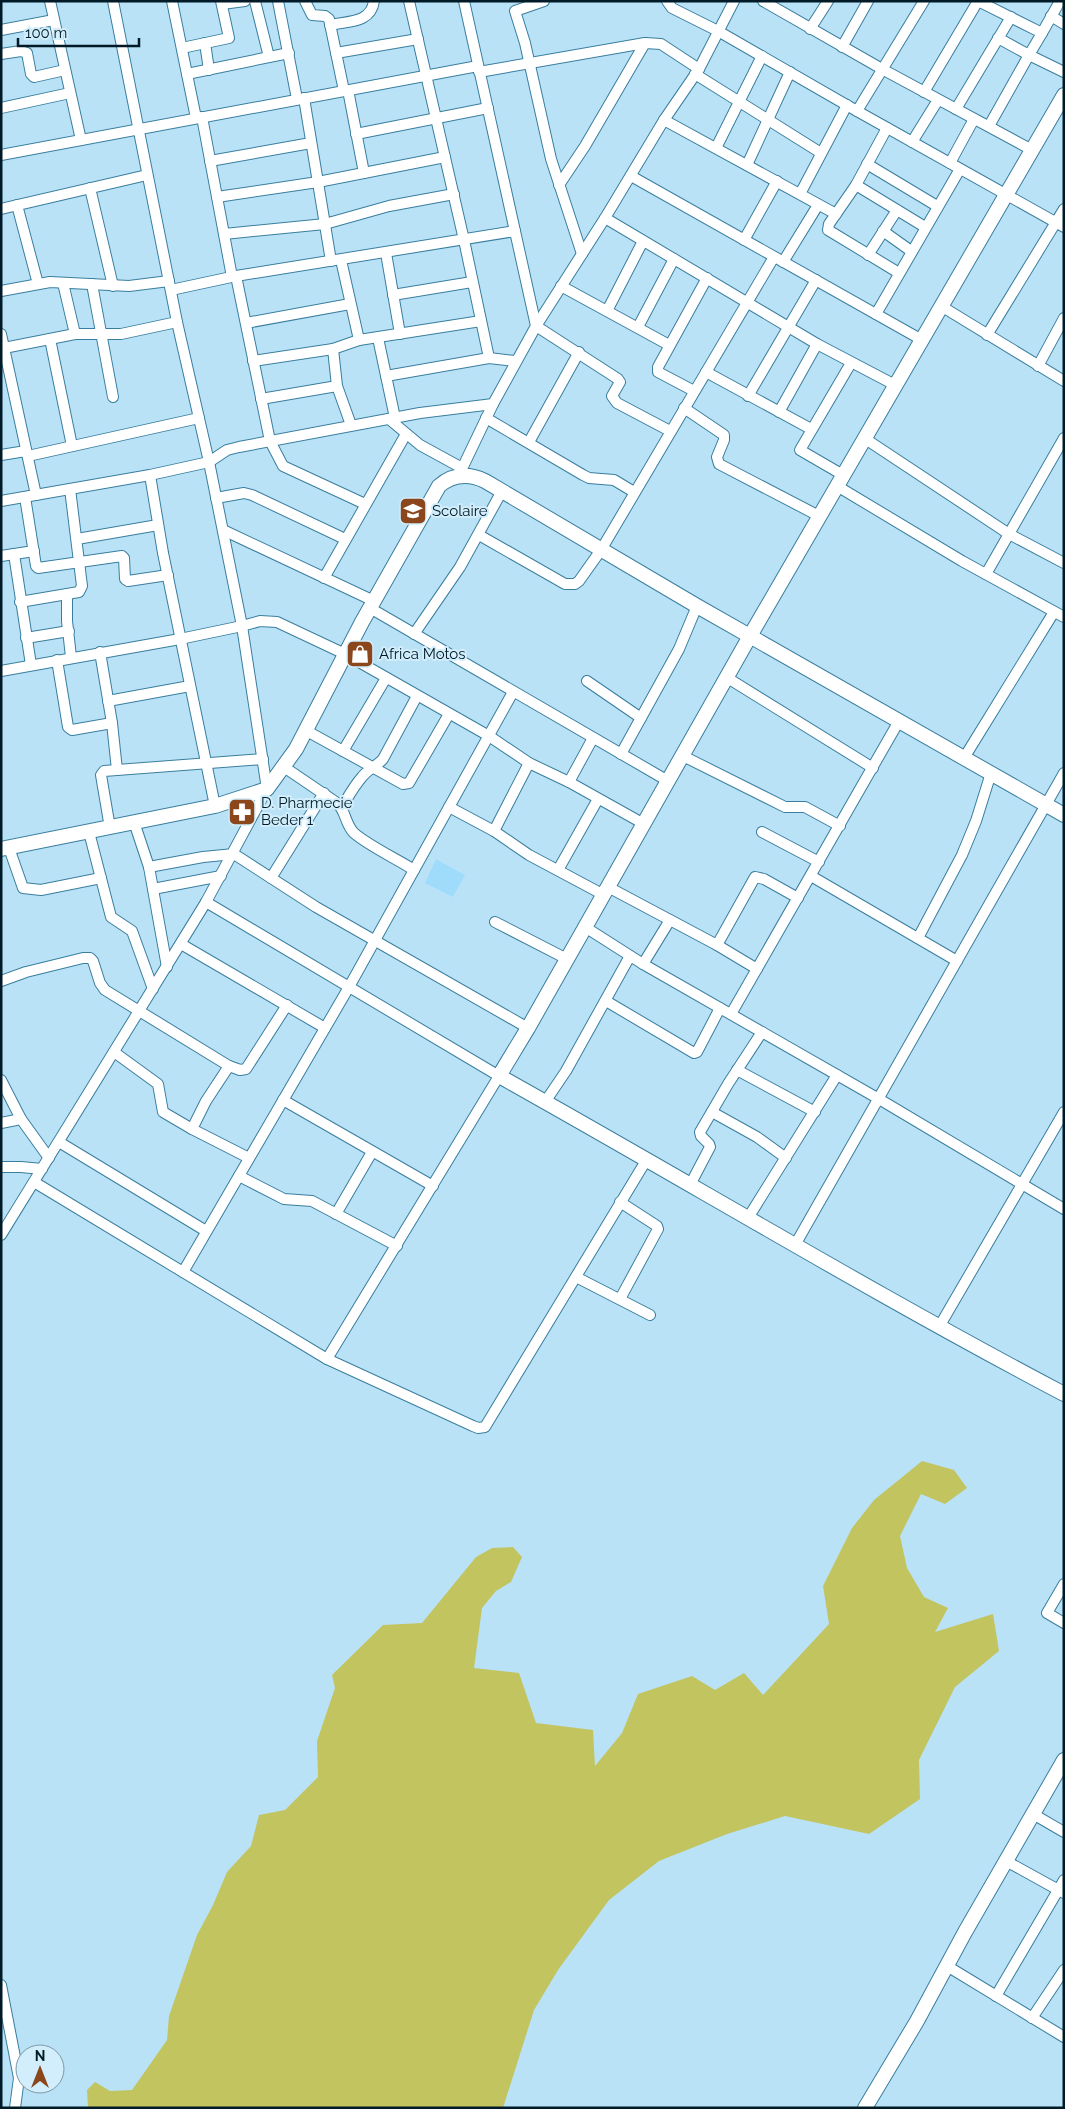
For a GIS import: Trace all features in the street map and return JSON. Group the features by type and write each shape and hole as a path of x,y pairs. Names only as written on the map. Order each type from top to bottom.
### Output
{"street":[{"path":"50,1 81,140"},
{"path":"113,1 177,322 210,462 242,626 267,789"},
{"path":"172,1 187,74 210,161 224,234 246,323 270,441 278,460 283,466 365,504"},
{"path":"182,48 229,38 222,3 245,1"},
{"path":"255,1 269,57"},
{"path":"278,1 311,143 326,224 359,340"},
{"path":"306,1 312,15 327,16 364,172"},
{"path":"330,25 365,18 373,11 374,1"},
{"path":"409,1 454,194 489,358"},
{"path":"464,1 536,326 579,352 618,379 620,382 612,396 617,403 670,432"},
{"path":"544,1 514,6 559,185 582,254"},
{"path":"667,1 672,8 718,31 1060,225"},
{"path":"1,1235 206,902 234,854 267,789 284,767 305,730 345,654 439,486 460,472 515,362 664,120 697,72 734,1"},
{"path":"763,1 782,6 810,29 1032,150"},
{"path":"810,29 828,1"},
{"path":"842,47 868,1"},
{"path":"857,111 924,1"},
{"path":"924,92 978,1 996,5 1011,17 1042,33"},
{"path":"989,126 1060,1"},
{"path":"1051,16 1064,24"},
{"path":"956,109 1011,17"},
{"path":"1,30 54,20"},
{"path":"998,38 1064,72"},
{"path":"336,53 418,39"},
{"path":"205,43 209,70"},
{"path":"559,185 585,146 645,43"},
{"path":"1,155 426,76 529,63 645,43 661,44 697,72 767,120 821,153"},
{"path":"1,54 26,52 28,54 31,74 34,77 65,70"},
{"path":"187,74 290,53"},
{"path":"716,148 762,56"},
{"path":"747,165 790,72"},
{"path":"1,108 70,92"},
{"path":"327,1360 528,1028 750,636 1064,95"},
{"path":"912,142 938,100"},
{"path":"800,194 847,105"},
{"path":"356,134 488,108"},
{"path":"876,314 937,206 974,118"},
{"path":"664,120 836,214"},
{"path":"886,128 856,185 828,227 831,233 899,273"},
{"path":"210,161 311,143"},
{"path":"217,197 318,182 445,157"},
{"path":"866,164 937,206"},
{"path":"1,209 147,175"},
{"path":"630,176 922,340"},
{"path":"744,240 777,181"},
{"path":"856,185 925,228"},
{"path":"90,188 113,286"},
{"path":"224,234 326,224 390,206 454,194"},
{"path":"17,205 38,284"},
{"path":"479,535 565,584 575,584 579,581 601,550 747,302 818,205"},
{"path":"987,335 1060,225 1064,209"},
{"path":"868,255 896,210"},
{"path":"605,218 817,344 895,385"},
{"path":"1,291 38,284 63,283 113,286 170,285 234,277 515,231"},
{"path":"883,232 911,251"},
{"path":"607,311 644,241"},
{"path":"386,252 400,334"},
{"path":"638,327 674,259"},
{"path":"694,391 658,372 658,367 706,278"},
{"path":"748,396 787,326 816,280"},
{"path":"393,295 472,282"},
{"path":"63,283 75,334"},
{"path":"92,284 113,397"},
{"path":"561,286 669,345"},
{"path":"246,323 350,304"},
{"path":"941,306 1064,381"},
{"path":"1038,366 1064,318"},
{"path":"253,361 333,349 359,340 481,321"},
{"path":"4,348 75,334 121,334 177,322"},
{"path":"1,334 4,360 27,453 36,566 38,568 122,556 124,558 125,579 128,581 168,575"},
{"path":"378,338 392,418 406,434 420,445 460,472 480,479 502,491 697,606 1064,814"},
{"path":"50,339 72,446"},
{"path":"779,412 817,344"},
{"path":"333,349 337,386 351,425"},
{"path":"530,442 579,352"},
{"path":"386,376 489,358 515,362"},
{"path":"851,363 800,450 840,481 986,574 1064,617"},
{"path":"706,372 811,429"},
{"path":"261,399 337,386"},
{"path":"1,501 150,475 210,462 227,450 351,425 457,407 493,404"},
{"path":"684,408 724,435 724,440 717,457 719,464 820,516"},
{"path":"1,455 72,446 199,418"},
{"path":"486,418 584,475 595,479 614,480 634,492"},
{"path":"324,578 406,434"},
{"path":"864,438 1009,534 1064,563"},
{"path":"986,574 1064,438"},
{"path":"150,475 180,639 215,806"},
{"path":"20,602 80,592 82,586 70,489"},
{"path":"414,634 460,567 502,491"},
{"path":"216,498 244,493 252,495 345,539"},
{"path":"77,539 158,525"},
{"path":"223,530 324,578 372,605 414,634 668,782"},
{"path":"1,556 34,551"},
{"path":"14,554 31,665"},
{"path":"67,594 71,657"},
{"path":"621,754 679,649 697,606"},
{"path":"964,758 1054,612"},
{"path":"1,671 180,639 242,626 260,620 277,622 345,654 489,736 529,763 569,782 598,800 644,824"},
{"path":"26,638 69,631"},
{"path":"100,652 112,723 117,770"},
{"path":"57,660 68,727 72,730 112,723"},
{"path":"343,751 386,678"},
{"path":"726,678 874,768"},
{"path":"587,681 641,718"},
{"path":"108,701 190,686"},
{"path":"182,1272 349,987 514,692"},
{"path":"342,807 361,777 374,769 382,759 417,696"},
{"path":"305,730 404,784 409,783 449,714"},
{"path":"731,1014 900,721"},
{"path":"569,782 593,738"},
{"path":"682,756 785,806 805,807 840,826"},
{"path":"110,828 101,774 104,770 263,759"},
{"path":"494,831 529,763"},
{"path":"284,767 342,807 345,821 355,834 414,870"},
{"path":"918,938 962,855 976,821 991,773"},
{"path":"795,1244 1064,774"},
{"path":"101,878 41,890 23,888 5,848 215,806 267,789"},
{"path":"271,878 324,793"},
{"path":"558,870 598,800"},
{"path":"449,807 494,831 530,855 558,870 670,920 757,969"},
{"path":"134,822 148,867 167,967"},
{"path":"89,832 111,917 132,931 153,989"},
{"path":"762,832 819,862"},
{"path":"148,867 203,857 234,854 374,941 528,1028"},
{"path":"153,889 221,876"},
{"path":"811,876 957,962"},
{"path":"717,945 755,877 764,879 798,898"},
{"path":"206,902 499,1076 939,1327 1064,1394"},
{"path":"642,964 670,920"},
{"path":"495,922 567,960"},
{"path":"586,927 642,964 879,1099 1064,1208"},
{"path":"181,944 325,1028"},
{"path":"545,1102 566,1071 630,956"},
{"path":"1,981 26,972 90,958 95,964 100,983 105,990 228,1066 240,1070 246,1068 287,1005"},
{"path":"606,1001 694,1053 720,1008"},
{"path":"690,1185 710,1147 700,1132 736,1070 762,1032"},
{"path":"114,1052 158,1084 162,1112 250,1158"},
{"path":"192,1129 206,1101 228,1066"},
{"path":"736,1070 815,1112"},
{"path":"748,1218 837,1075"},
{"path":"1,1080 21,1119 49,1158"},
{"path":"283,1100 433,1186"},
{"path":"712,1112 757,1137 786,1158"},
{"path":"939,1327 1064,1112"},
{"path":"1,1123 21,1119"},
{"path":"59,1142 206,1231"},
{"path":"336,1214 372,1152"},
{"path":"34,1182 327,1360 473,1426 482,1428 488,1424 646,1159"},
{"path":"1,1167 21,1166 42,1169"},
{"path":"239,1176 284,1198 312,1201 396,1246"},
{"path":"620,1202 657,1226 658,1229 620,1299"},
{"path":"576,1276 650,1315"},
{"path":"1064,1584 1047,1613 1064,1623"},
{"path":"865,2108 917,2021 1064,1761"},
{"path":"1033,1814 1064,1832"},
{"path":"1006,1861 1061,1891"},
{"path":"996,1996 1061,1891 1064,1880"},
{"path":"947,1966 1064,2037"},
{"path":"1032,2018 1064,1970"},
{"path":"1,1985 4,2018 20,2078 15,2108"}],"shaded area":[{"path":"436,859 465,875 453,897 425,883"},
{"path":"922,1461 954,1470 967,1488 945,1504 921,1494 900,1536 907,1568 924,1597 948,1608 935,1632 993,1614 999,1651 955,1687 919,1760 920,1799 869,1834 785,1816 727,1834 659,1861 609,1900 558,1970 534,2010 503,2108 88,2108 87,2090 95,2082 110,2091 132,2090 167,2040 169,2016 197,1935 213,1905 227,1872 251,1846 259,1815 285,1810 318,1777 317,1741 335,1688 332,1675 383,1625 422,1623 476,1557 492,1548 513,1547 522,1557 511,1582 496,1591 482,1608 474,1668 519,1673 536,1723 593,1730 595,1766 622,1733 638,1694 692,1676 715,1690 744,1673 763,1695 829,1624 823,1586 852,1528 874,1500"}],"place":[{"name":"Scolaire","path":"413,511"},
{"name":"Africa Motos","path":"360,654"},
{"name":"D. Pharmecie Beder 1","path":"242,812"}]}
